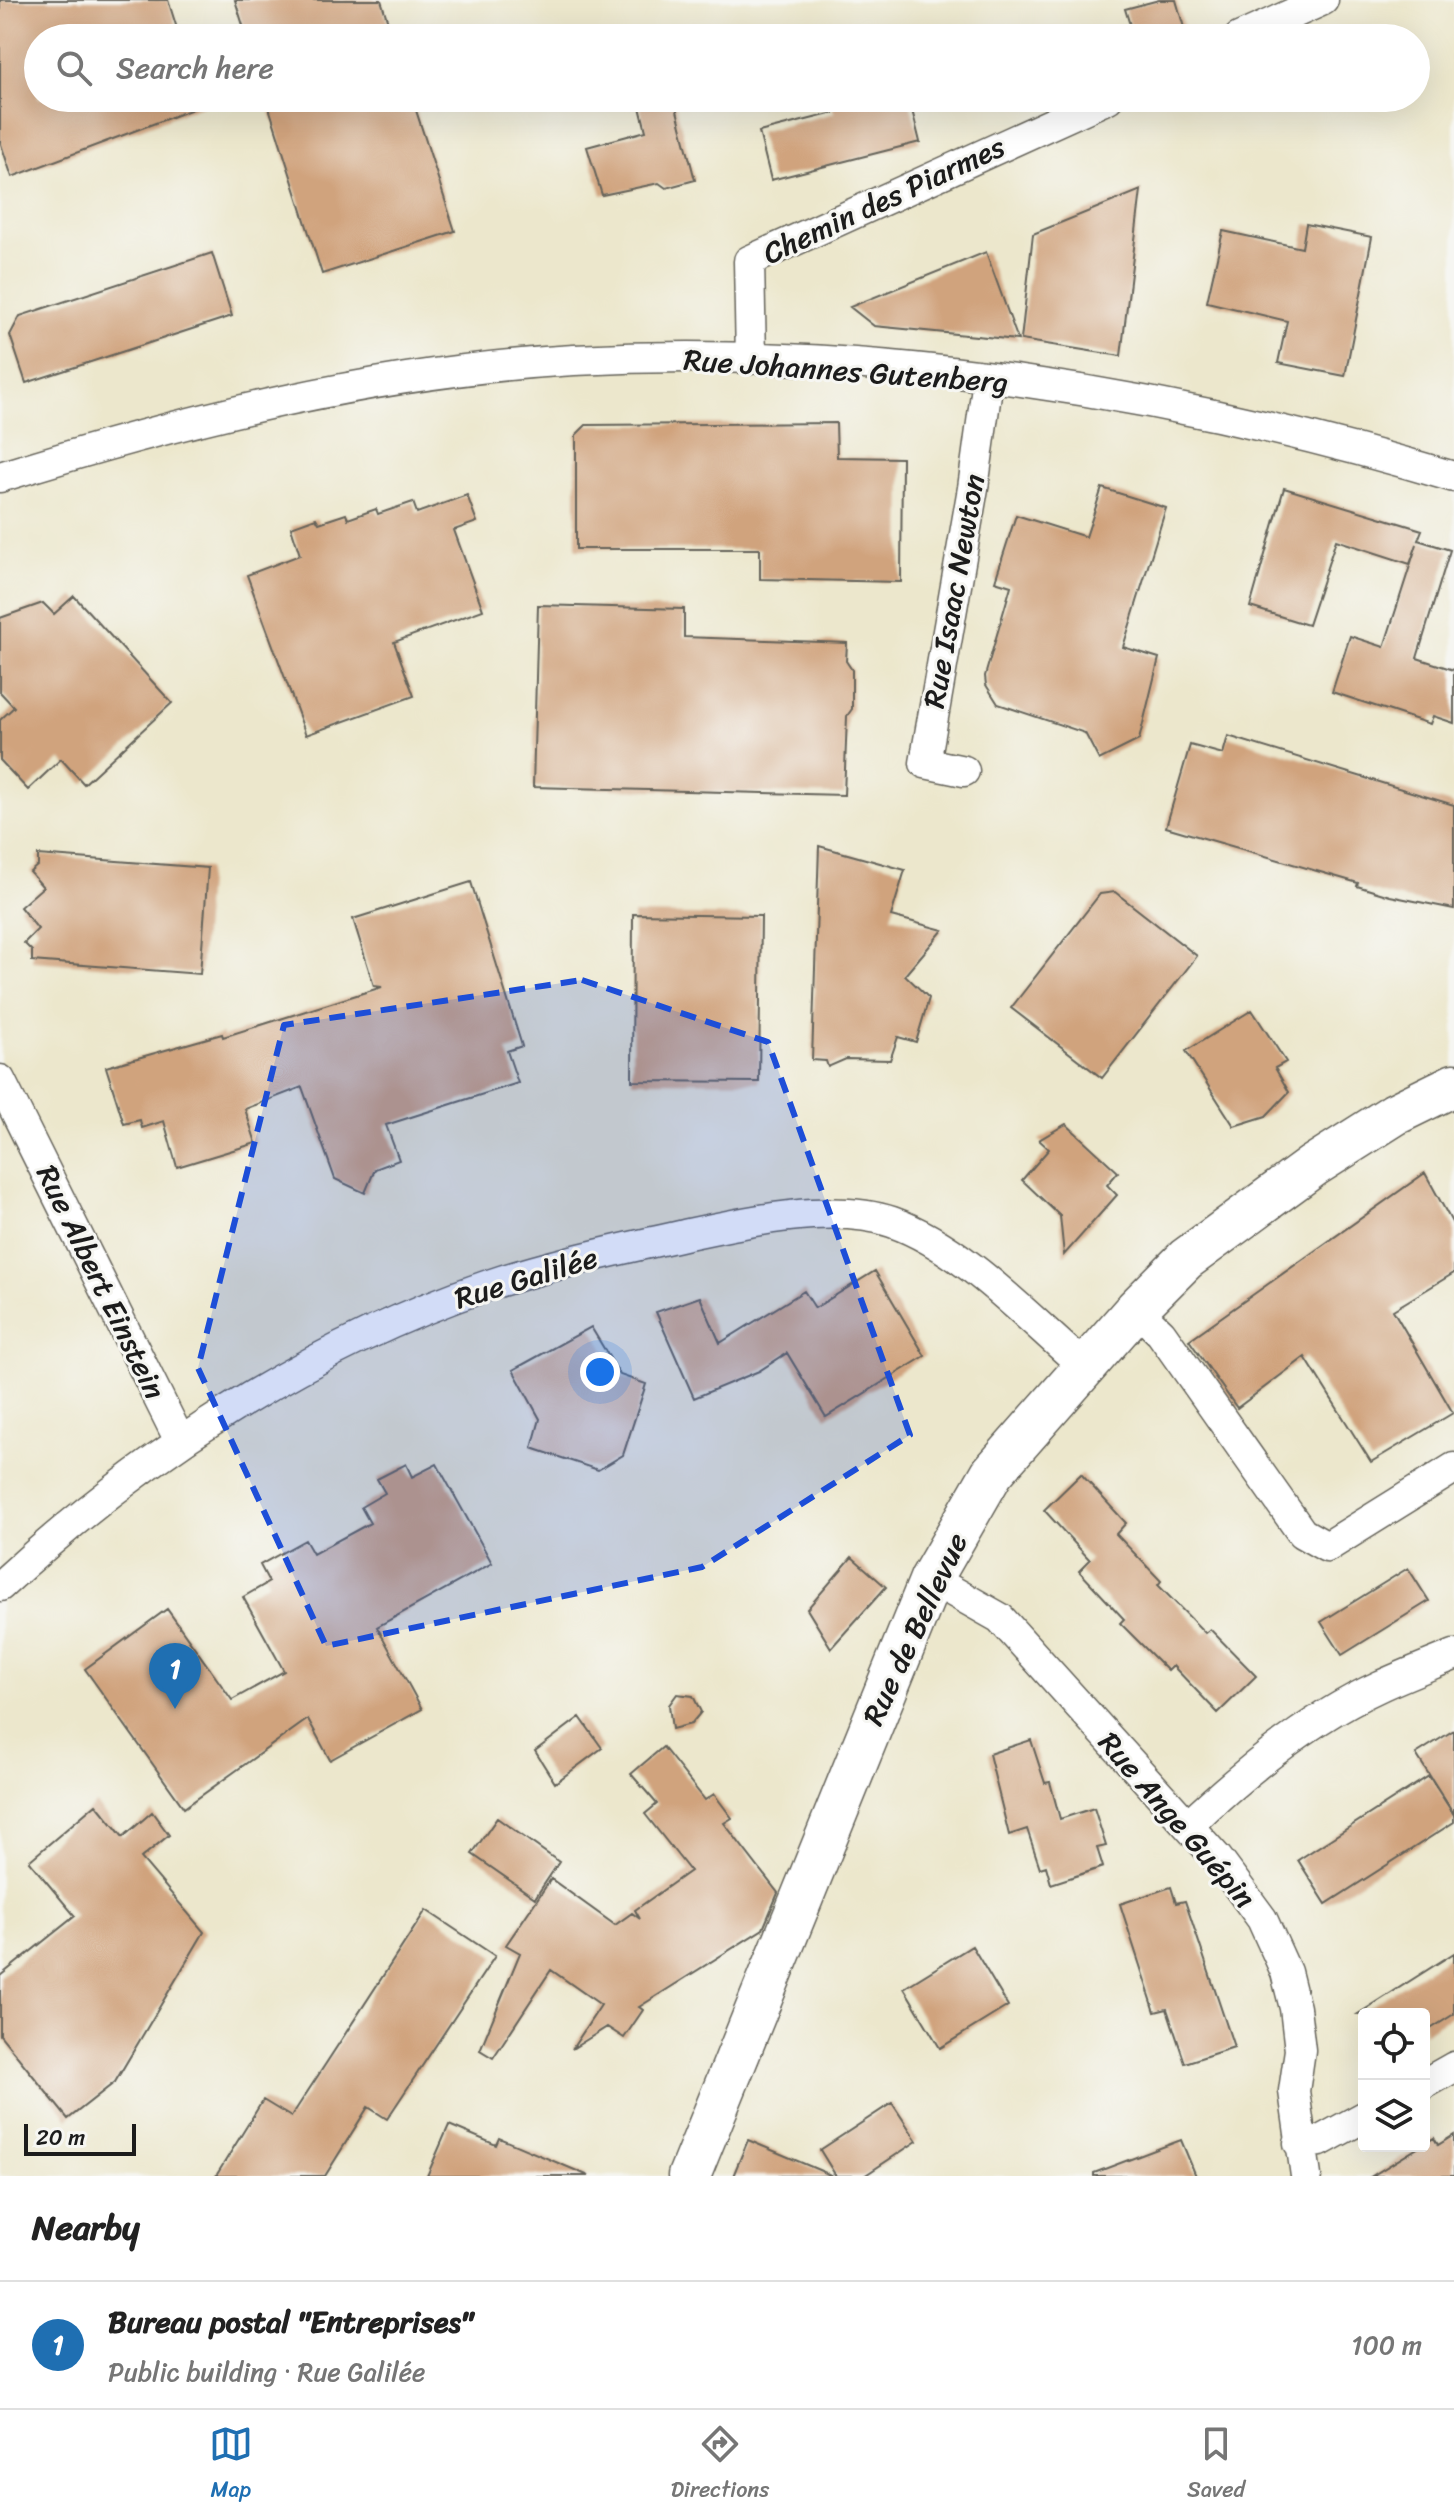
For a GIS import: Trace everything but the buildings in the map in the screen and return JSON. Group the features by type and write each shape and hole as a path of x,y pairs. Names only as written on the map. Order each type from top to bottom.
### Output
{"street":[{"path":"1270,24 1323,0"},
{"name":"Chemin des Piarmes","path":"751,359 749,261 1077,112"},
{"name":"Rue Johannes Gutenberg","path":"0,477 138,434 242,409 429,376 574,360 751,359 881,367 1027,382 1271,425 1454,477"},
{"name":"Rue Isaac Newton","path":"964,771 925,763 973,488 988,379"},
{"name":"Rue Albert Einstein","path":"0,1080 180,1441"},
{"name":"Rue de Bellevue","path":"689,2176 931,1579 992,1473 1084,1366 1186,1259 1313,1166 1395,1114 1454,1085"},
{"name":"Rue Galilée","path":"0,1586 180,1441 315,1362 400,1320 488,1285 716,1228 838,1213 891,1222 938,1244 1008,1298 1084,1366"},
{"path":"1136,1309 1161,1333 1302,1533 1327,1547 1454,1468"},
{"name":"Rue Ange Guépin","path":"931,1579 1000,1618 1188,1825 1262,1919 1286,1972 1300,2050 1294,2091 1306,2176"},
{"path":"1188,1825 1226,1789 1308,1729 1378,1687 1454,1655"},
{"path":"1430,2081 1454,2067"},
{"path":"1299,2143 1320,2141 1358,2120"}],"highlighted area":[{"path":"582,980 768,1042 910,1435 702,1567 326,1646 198,1368 284,1025"}],"place":[{"name":"Bureau postal \"Entreprises\"","path":"175,1709"}]}
